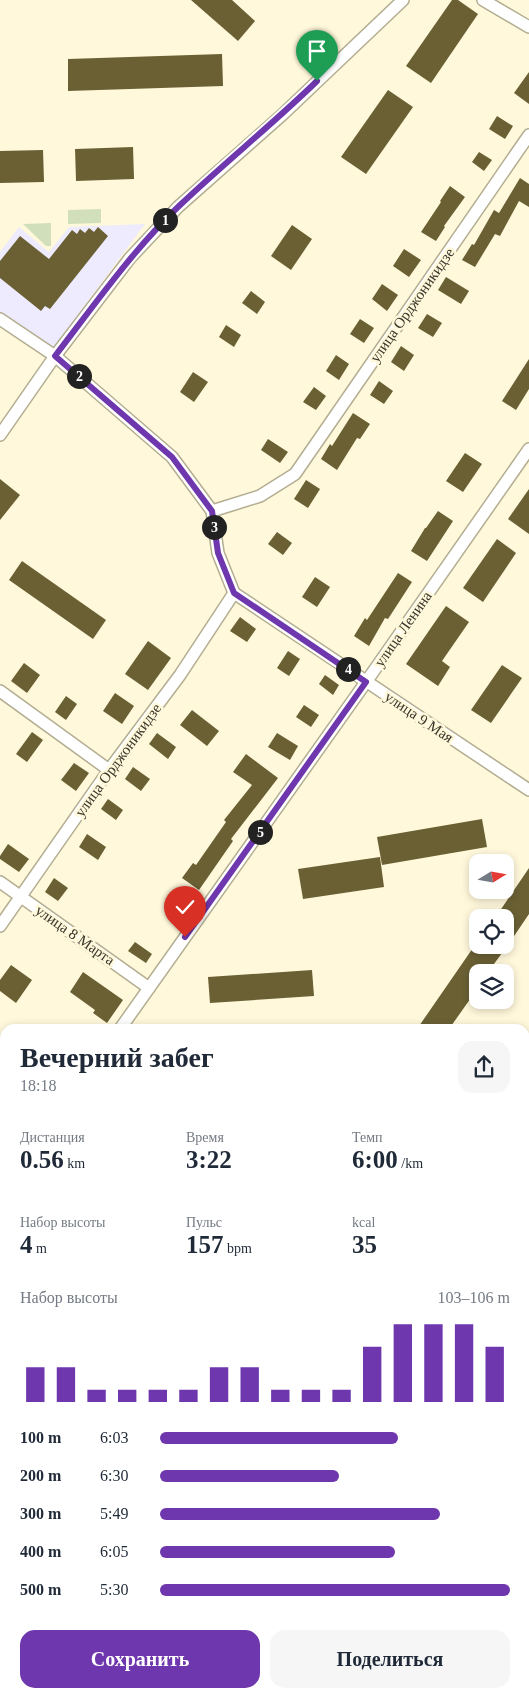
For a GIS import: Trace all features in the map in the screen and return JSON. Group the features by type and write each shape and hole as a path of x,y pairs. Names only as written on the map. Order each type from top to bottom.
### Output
{"street":[{"path":"0,434 55,356 130,258 178,207 282,115 403,0"},
{"path":"483,0 529,27"},
{"name":"улица Орджоникидзе","path":"212,511 260,496 295,474 529,136"},
{"path":"0,320 55,356 172,457 212,511 218,553 234,593"},
{"name":"улица Ленина","path":"124,1024 529,448"},
{"name":"улица Орджоникидзе","path":"0,926 109,770 180,675 234,593"},
{"name":"улица 9 Мая","path":"234,593 529,790"},
{"path":"0,691 109,770"},
{"name":"улица 8 Марта","path":"0,882 149,988"}],"shaded area":[{"path":"145,224 54,347 0,312 0,252 19,227 49,252 69,227"}],"green space":[{"path":"101,209 101,223 68,224 68,210"},
{"path":"51,223 51,246 46,246 23,224"}],"building":[{"path":"191,0 232,0 255,21 238,41"},
{"path":"452,0 458,0 478,14 431,83 406,66"},
{"path":"222,54 223,86 68,91 68,59"},
{"path":"529,72 529,104 514,93"},
{"path":"388,90 413,107 366,174 341,157"},
{"path":"497,116 513,126 505,139 489,129"},
{"path":"133,147 134,179 76,181 75,149"},
{"path":"43,150 44,182 0,183 0,151"},
{"path":"479,152 492,160 484,171 472,162"},
{"path":"520,178 529,184 529,207 519,201 500,236 495,234 475,267 462,260 472,244 474,245 494,210 499,213"},
{"path":"450,186 465,197 444,226 436,241 421,232"},
{"path":"292,225 312,239 291,270 271,256"},
{"path":"98,227 108,236 50,309 45,306 41,311 0,278 0,261 20,236 49,259 72,230 77,234 80,229 85,233 89,228 94,232"},
{"path":"404,249 421,260 409,277 393,266"},
{"path":"446,277 469,291 461,304 438,290"},
{"path":"382,284 398,295 387,311 372,299"},
{"path":"251,291 265,302 257,314 242,303"},
{"path":"427,314 442,323 433,337 418,328"},
{"path":"360,319 374,328 364,343 350,334"},
{"path":"226,325 241,335 234,347 219,337"},
{"path":"401,346 414,355 404,371 391,362"},
{"path":"336,355 349,364 339,380 326,371"},
{"path":"529,359 529,389 516,410 502,401"},
{"path":"193,372 208,382 194,402 180,392"},
{"path":"379,381 393,391 384,404 370,395"},
{"path":"314,387 326,396 316,410 303,402"},
{"path":"353,413 370,424 360,439 357,438 337,470 321,459 330,444 332,446"},
{"path":"268,439 288,452 280,463 261,450"},
{"path":"465,453 482,464 463,492 446,481"},
{"path":"0,479 20,495 0,520"},
{"path":"306,480 320,489 308,508 294,499"},
{"path":"529,489 529,534 508,519"},
{"path":"438,511 453,521 427,561 411,551"},
{"path":"277,532 292,543 283,555 268,544"},
{"path":"497,539 516,553 483,602 463,588"},
{"path":"22,561 106,620 93,639 9,580"},
{"path":"398,573 412,582 388,619 385,618 369,646 354,636"},
{"path":"315,577 330,587 317,607 302,597"},
{"path":"446,606 469,622 442,661 450,667 438,686 406,664"},
{"path":"240,617 256,629 247,642 230,631"},
{"path":"148,641 171,658 148,690 125,674"},
{"path":"288,651 300,659 289,676 277,668"},
{"path":"24,663 40,675 27,693 11,681"},
{"path":"502,665 522,678 491,723 471,710"},
{"path":"325,675 339,685 333,695 319,684"},
{"path":"115,693 134,706 122,724 103,711"},
{"path":"66,696 77,704 66,720 55,712"},
{"path":"304,705 319,715 311,727 296,717"},
{"path":"192,710 219,731 207,746 180,725"},
{"path":"32,732 43,740 27,762 16,754"},
{"path":"157,733 176,747 168,759 149,744"},
{"path":"277,733 298,746 290,760 268,747"},
{"path":"246,754 278,778 231,839 233,841 199,890 182,878 193,863 196,865 226,822 224,820 252,785 233,772"},
{"path":"74,763 89,773 76,791 61,780"},
{"path":"133,767 150,779 141,791 125,779"},
{"path":"108,799 123,810 116,820 101,809"},
{"path":"482,819 487,847 382,865 377,837"},
{"path":"87,834 106,847 98,860 79,847"},
{"path":"8,844 29,859 19,872 0,859"},
{"path":"380,857 384,887 303,899 298,869"},
{"path":"529,868 529,914 514,936 514,909 501,909 508,899 514,899 514,890"},
{"path":"54,878 68,888 58,901 45,892"},
{"path":"135,942 152,954 146,963 128,951"},
{"path":"469,954 501,954 494,964 469,964 469,1001 453,1024 420,1024"},
{"path":"11,965 32,980 16,1003 0,991 0,980"},
{"path":"312,970 314,996 210,1003 208,977"},
{"path":"83,972 123,1000 107,1023 93,1013 95,1010 70,992"}],"route":[{"path":"185,937 366,682 234,593 218,553 212,511 172,457 55,356 130,258 178,207 282,115 317,81"}]}
